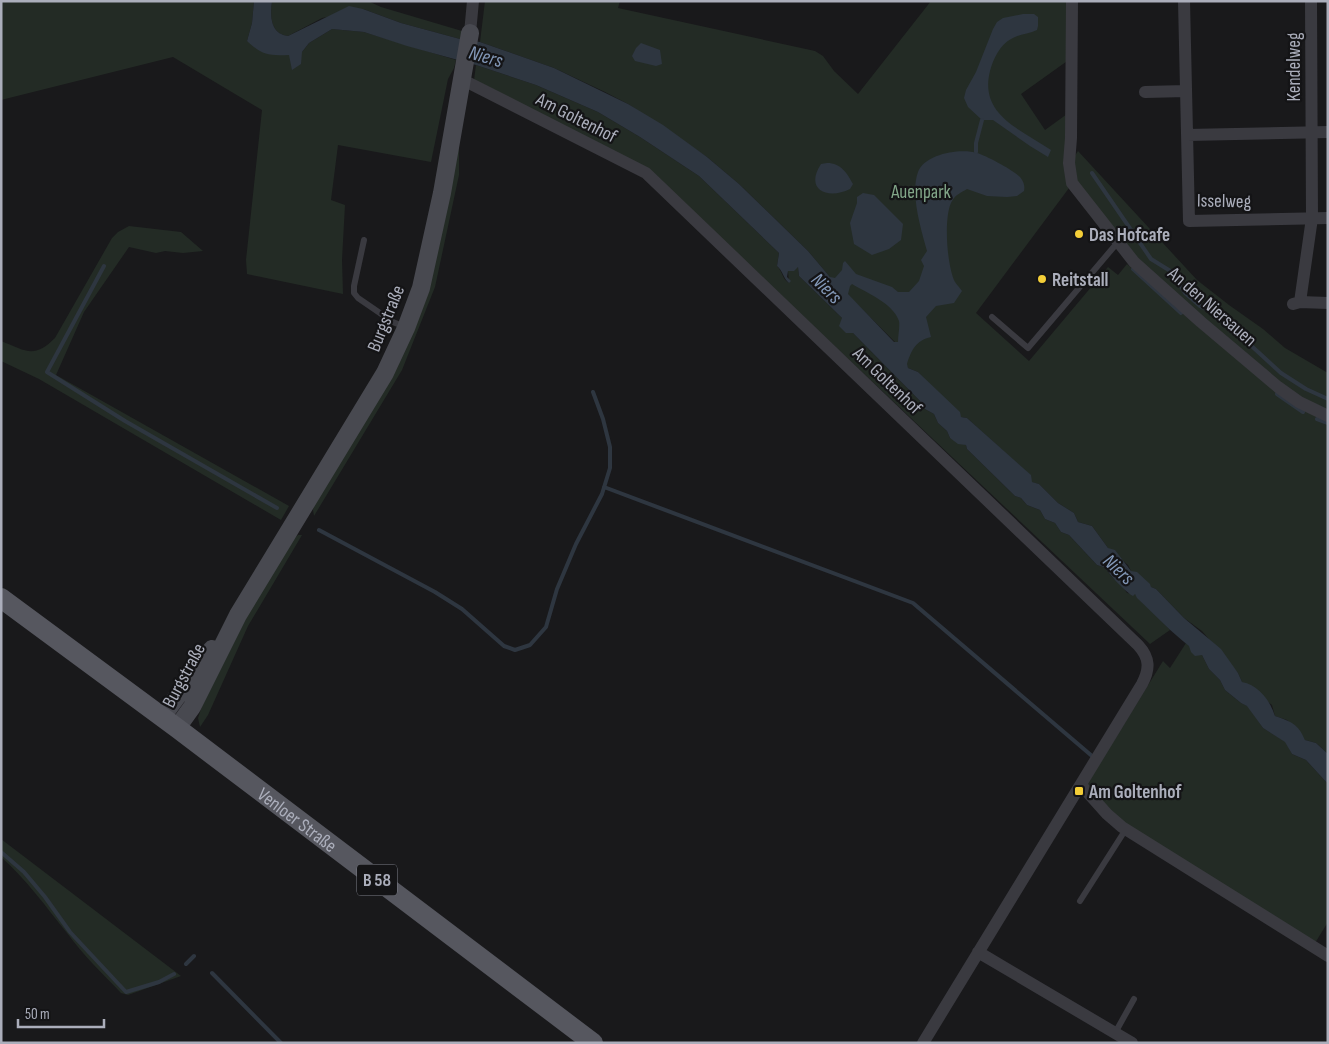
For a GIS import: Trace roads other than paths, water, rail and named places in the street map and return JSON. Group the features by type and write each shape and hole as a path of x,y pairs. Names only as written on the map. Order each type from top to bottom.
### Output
{"main road":[{"name":"Venloer Straße","path":"1,598 170,722 593,1043"}],"street":[{"name":"Burgstraße","path":"170,722 192,707 238,615 385,373 406,328 421,288 442,193 461,75 470,33 473,1"},
{"name":"An den Niersauen","path":"1072,1 1071,138 1069,163 1072,183 1134,262 1278,387 1299,402 1328,416"},
{"name":"Isselweg","path":"1184,1 1189,221 1312,218"},
{"name":"Kendelweg","path":"1311,1 1312,218 1296,303 1328,303"},
{"name":"Am Goltenhof","path":"461,75 469,83 646,173 1142,650 1148,663 1146,677 923,1043"},
{"path":"1145,92 1186,91"},
{"path":"1187,135 1328,132"},
{"path":"1312,218 1328,218"},
{"path":"1081,785 1107,814 1126,829 1328,956"},
{"path":"978,952 1132,1043"}],"lane":[{"path":"364,240 354,293 358,298 393,322 406,328"},
{"path":"992,317 1028,348 1118,242"},
{"path":"1080,901 1126,829"},
{"path":"1115,1033 1134,999"}],"water":[{"name":"Niers","path":"254,1 272,1 271,18 274,28 288,36 349,6 401,23 460,39 480,42 554,68 628,104 663,125 707,157 739,184 808,251 830,277 835,278 842,270 845,261 856,274 892,287 898,292 909,292 919,281 924,266 921,260 927,251 919,222 915,191 918,172 922,166 935,157 962,151 977,153 987,157 1017,174 1024,184 1024,191 1017,196 987,196 967,189 957,195 952,201 949,208 947,229 948,254 952,275 962,291 954,303 936,306 926,317 931,337 921,341 915,347 907,364 908,368 918,372 960,412 961,417 967,418 1031,475 1032,482 1039,484 1058,503 1074,513 1078,522 1092,526 1108,548 1115,550 1131,571 1137,572 1184,618 1221,649 1242,682 1253,686 1263,694 1275,716 1294,724 1300,730 1305,740 1316,743 1328,754 1328,784 1306,760 1292,754 1285,742 1263,728 1247,706 1225,690 1220,680 1209,669 1202,655 1195,656 1189,646 1135,594 1133,596 1127,591 1114,579 1106,568 1097,565 1069,535 1061,532 1055,523 1045,519 1040,510 1027,505 1021,498 1015,496 967,449 966,445 958,444 950,438 947,431 938,423 934,414 923,408 920,401 853,333 846,333 839,326 842,318 799,276 798,267 794,271 788,271 787,277 791,281 789,283 777,266 779,253 699,176 598,112 536,85 364,32 332,29 309,43 302,52 301,64 292,70 289,55 266,54 247,41 252,23","holes":["852,284 885,304 896,315 899,321 898,342 894,342 848,294"]},
{"path":"1034,14 1038,17 1037,30 1014,37 1004,45 993,62 988,86 996,110 1015,127 1051,150 1048,157 993,120 982,120 968,107 964,98 997,22 1003,18"},
{"path":"641,43 660,50 662,64 656,66 635,61 632,56"},
{"path":"827,163 840,167 846,173 853,184 850,189 842,192 827,193 817,186 815,180 816,173 821,164"},
{"path":"863,193 874,195 903,224 901,240 889,249 872,255 854,244 850,223 857,203 857,197"}],"waterway":[{"path":"976,152 976,143 982,120"},
{"path":"1092,173 1151,259 1172,272 1185,293 1200,306 1215,314 1230,330 1245,340 1281,373 1306,389 1328,399"},
{"path":"104,266 47,372 125,421 277,508"},
{"path":"1133,269 1181,313"},
{"path":"319,530 435,592 462,609 504,646 515,650 530,645 546,627 557,589 576,544 602,494 610,468 610,447 603,419 593,392"},
{"path":"1277,394 1303,412"},
{"path":"1317,419 1328,423"},
{"path":"604,487 913,603 1092,756"},
{"path":"1,852 24,872 70,932 126,992 159,982 174,974"},
{"path":"186,964 194,956"},
{"path":"212,973 281,1043"}],"place":[{"name":"Das Hofcafe","path":"1079,234"},
{"name":"Reitstall","path":"1042,279"},
{"name":"Am Goltenhof","path":"1079,791"}],"park label":[{"name":"Auenpark","path":"921,191"}]}
